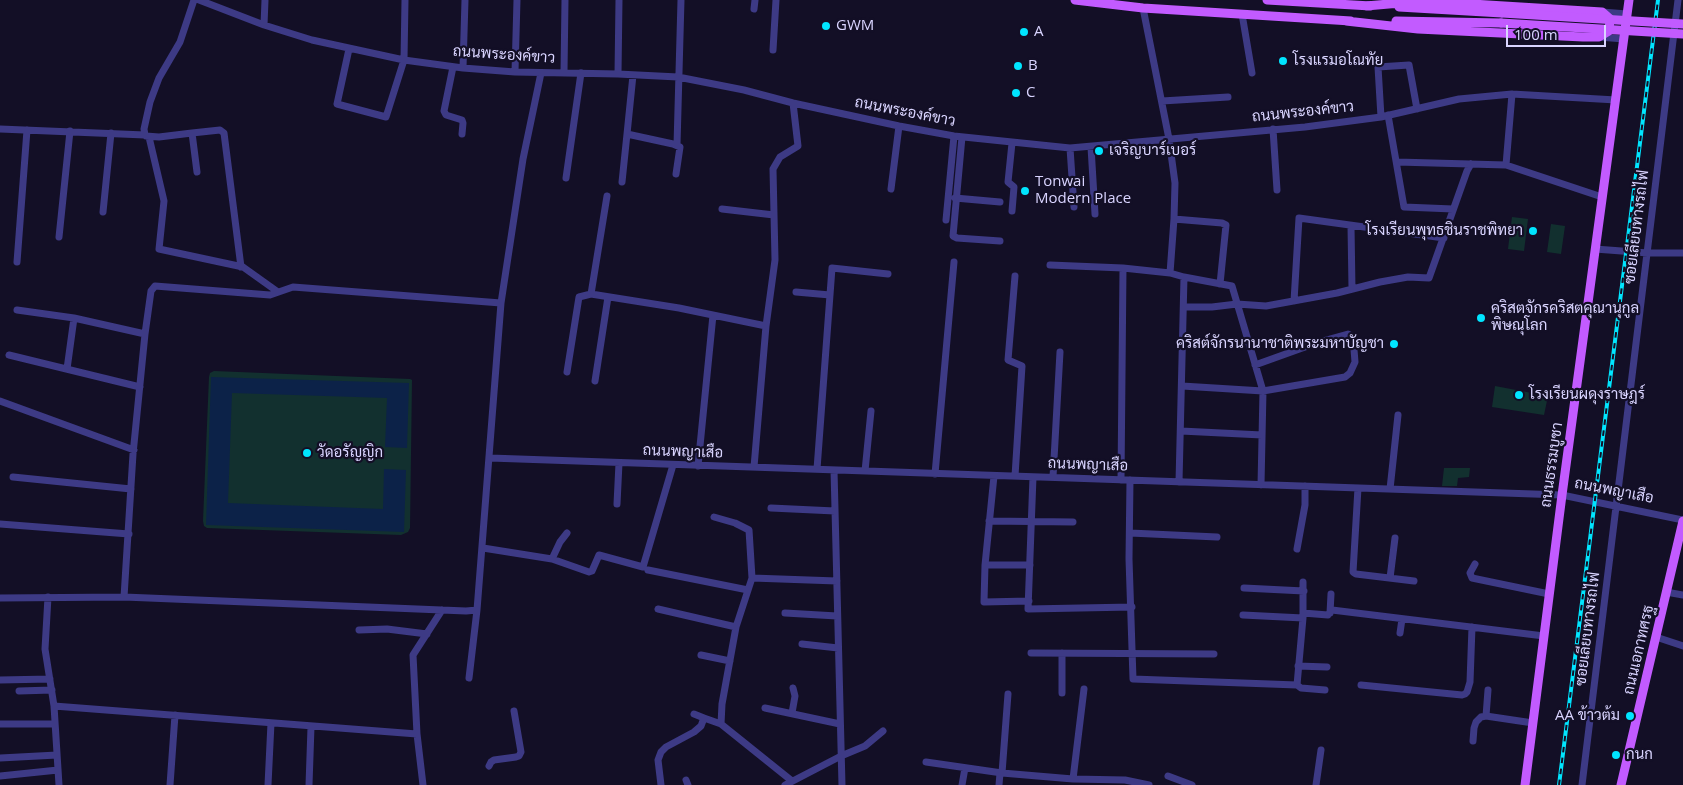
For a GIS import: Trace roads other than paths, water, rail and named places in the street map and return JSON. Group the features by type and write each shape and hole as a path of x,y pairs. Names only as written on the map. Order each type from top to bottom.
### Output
{"main road":[{"path":"1075,0 1143,8 1346,21 1418,29 1599,37 1609,31 1610,19 1602,12 1424,1 1366,6"},
{"path":"1267,0 1683,23 1681,29 1683,40"},
{"name":"ถนนธรรมบูชา","path":"1525,785 1629,0"},
{"path":"1346,21 1501,23 1683,34"},
{"name":"ถนนเอกาทศรฐ","path":"1622,785 1683,520"}],"street":[{"path":"194,0 180,42 159,78 144,129 164,201 159,250 241,266 278,292"},
{"name":"ถนนพระองค์ขาว","path":"198,0 264,25 325,44 404,60 463,68 515,72 678,77 744,90 793,103 899,126 958,137 1070,148 1305,127 1384,116 1458,99 1512,94 1616,100"},
{"path":"223,0 223,9"},
{"path":"264,25 265,0"},
{"path":"349,49 337,104 386,117 404,60 405,0"},
{"path":"463,68 465,0"},
{"path":"515,72 517,0"},
{"path":"564,73 565,0"},
{"path":"618,74 619,0"},
{"path":"676,174 680,150 680,147 677,145 681,0"},
{"path":"754,9 755,0"},
{"path":"773,50 776,0"},
{"name":"ซอยเลียบทางรถไฟ","path":"1582,785 1678,0"},
{"path":"1143,8 1169,139 1174,183 1174,220 1170,273"},
{"path":"1602,12 1627,14"},
{"path":"1242,14 1252,73"},
{"path":"1599,37 1624,39"},
{"path":"1417,109 1410,65 1378,67 1384,116 1397,162 1404,207 1453,209"},
{"path":"453,66 444,111 446,114 462,120 462,134"},
{"path":"469,678 478,610 502,303 524,159 541,73"},
{"path":"566,178 581,73"},
{"path":"622,182 633,75"},
{"path":"1506,165 1512,94"},
{"path":"1162,101 1228,97"},
{"path":"754,467 766,326 774,260 773,169 780,156 798,146 793,103"},
{"path":"891,189 899,126"},
{"path":"0,129 147,136 223,131 241,266"},
{"path":"17,262 27,130"},
{"path":"1273,130 1277,190"},
{"path":"59,238 70,131"},
{"path":"103,212 111,133"},
{"path":"192,133 197,172"},
{"path":"627,134 677,145"},
{"path":"958,137 952,233 954,237 1000,241"},
{"path":"946,220 958,137"},
{"path":"1012,143 1008,182 1014,187 1012,211"},
{"path":"1091,147 1095,214"},
{"path":"1070,148 1074,207"},
{"path":"1397,162 1506,165 1602,196"},
{"path":"1184,307 1212,307 1237,304 1266,306 1408,278 1429,278 1471,164"},
{"path":"591,294 607,196"},
{"path":"955,198 1000,202"},
{"path":"722,209 774,215"},
{"path":"1294,301 1299,218 1444,238"},
{"path":"1174,220 1222,223 1226,225 1220,284"},
{"path":"1351,226 1352,289"},
{"path":"1595,249 1648,253 1683,253"},
{"path":"935,474 954,262"},
{"path":"1050,265 1123,268 1170,273 1232,286 1263,391 1261,485"},
{"path":"817,470 832,268 888,274"},
{"path":"1121,480 1123,268"},
{"path":"1015,276 1008,360 1022,366 1015,476"},
{"path":"1179,482 1184,277"},
{"path":"124,597 134,450 145,334 151,291 155,286 270,295 292,287 502,303"},
{"path":"796,292 830,295"},
{"path":"567,372 579,297 591,294 679,308 766,326"},
{"path":"595,381 608,297"},
{"path":"17,310 74,318 145,334"},
{"path":"698,466 713,315"},
{"path":"67,369 74,318"},
{"path":"1182,386 1263,391 1348,376 1355,362 1352,337 1348,334 1338,336 1255,365"},
{"path":"1053,478 1060,352"},
{"path":"9,355 140,387"},
{"path":"0,401 134,450"},
{"path":"865,471 871,411"},
{"path":"1390,489 1398,415"},
{"path":"1181,431 1262,435"},
{"name":"ถนนพญาเสือ","path":"490,458 1562,495 1683,520"},
{"path":"616,504 619,463"},
{"path":"483,548 552,559 589,572 592,571 596,558 600,555 644,567 673,465"},
{"path":"834,470 842,785"},
{"path":"994,476 985,565 984,602 1029,601"},
{"path":"14,477 131,488"},
{"path":"1033,477 1028,609 1132,607"},
{"path":"1130,480 1129,559 1133,679 1297,685 1301,688 1325,690"},
{"path":"1297,549 1305,505 1305,486"},
{"path":"1358,488 1352,570 1356,574 1414,580"},
{"path":"771,508 835,511"},
{"path":"714,517 735,523 749,530 752,578 736,627 722,704 721,724"},
{"path":"989,521 1072,522"},
{"path":"0,524 129,534"},
{"path":"552,559 560,542 567,533"},
{"path":"1130,533 1217,536"},
{"path":"1390,578 1395,538"},
{"path":"1475,564 1470,573 1472,578 1549,594"},
{"path":"985,565 1030,565"},
{"path":"648,570 748,590"},
{"path":"752,578 837,581"},
{"path":"1297,685 1303,615 1303,582"},
{"path":"1244,588 1304,590"},
{"path":"1666,592 1683,595"},
{"path":"1330,613 1331,594"},
{"path":"48,597 45,649 54,706 59,785"},
{"path":"0,598 124,597 478,610"},
{"path":"658,609 736,627"},
{"path":"423,785 417,734 413,655 442,610"},
{"path":"1242,615 1328,616 1332,610 1544,636"},
{"path":"785,613 837,616"},
{"path":"1400,633 1402,618"},
{"path":"1361,685 1465,694 1468,692 1470,682 1472,627"},
{"path":"359,630 386,630 427,634"},
{"path":"1656,637 1683,646"},
{"path":"802,644 838,648"},
{"path":"1032,653 1214,654"},
{"path":"1062,653 1062,694"},
{"path":"701,655 730,661"},
{"path":"1298,666 1327,667"},
{"path":"0,680 50,679"},
{"path":"792,713 795,696 793,688"},
{"path":"1073,779 1084,689"},
{"path":"19,691 52,690"},
{"path":"1486,716 1488,690"},
{"path":"999,785 1008,694"},
{"path":"54,706 417,734"},
{"path":"765,708 840,724"},
{"path":"489,766 494,760 516,757 521,752 514,710"},
{"path":"694,714 721,724 788,783 865,746 883,731"},
{"path":"170,785 175,715"},
{"path":"1472,740 1476,722 1480,717 1486,716 1533,723"},
{"path":"661,785 658,763 660,753 666,747 694,732 701,726 704,718"},
{"path":"268,785 272,722"},
{"path":"0,724 55,724"},
{"path":"309,785 311,727"},
{"path":"1316,785 1321,750"},
{"path":"0,758 57,755"},
{"path":"926,762 1001,773 1073,779 1125,780 1149,785"},
{"path":"962,785 965,768"},
{"path":"0,776 58,770"},
{"path":"1036,785 1037,776"},
{"path":"1168,776 1192,785"}],"water":[{"path":"211,377 409,383 407,448 385,447 387,398 232,393 228,503 383,509 384,469 406,470 404,532 206,525"}],"railway":[{"path":"1559,785 1658,0"}],"place":[{"name":"GWM","path":"826,26"},
{"name":"A","path":"1024,32"},
{"name":"โรงแรมอโณทัย","path":"1283,61"},
{"name":"B","path":"1018,66"},
{"name":"C","path":"1016,93"},
{"name":"เจริญบาร์เบอร์","path":"1099,151"},
{"name":"Tonwai Modern Place","path":"1025,191"},
{"name":"โรงเรียนพุทธชินราชพิทยา","path":"1533,231"},
{"name":"คริสตจักรคริสตคุณานุกูล พิษณุโลก","path":"1481,318"},
{"name":"คริสต์จักรนานาชาติพระมหาบัญชา","path":"1394,344"},
{"name":"โรงเรียนผดุงราษฎร์","path":"1519,395"},
{"name":"วัดอรัญญิก","path":"307,453"},
{"name":"AA ข้าวต้ม","path":"1630,716"},
{"name":"กนก","path":"1616,755"}]}
